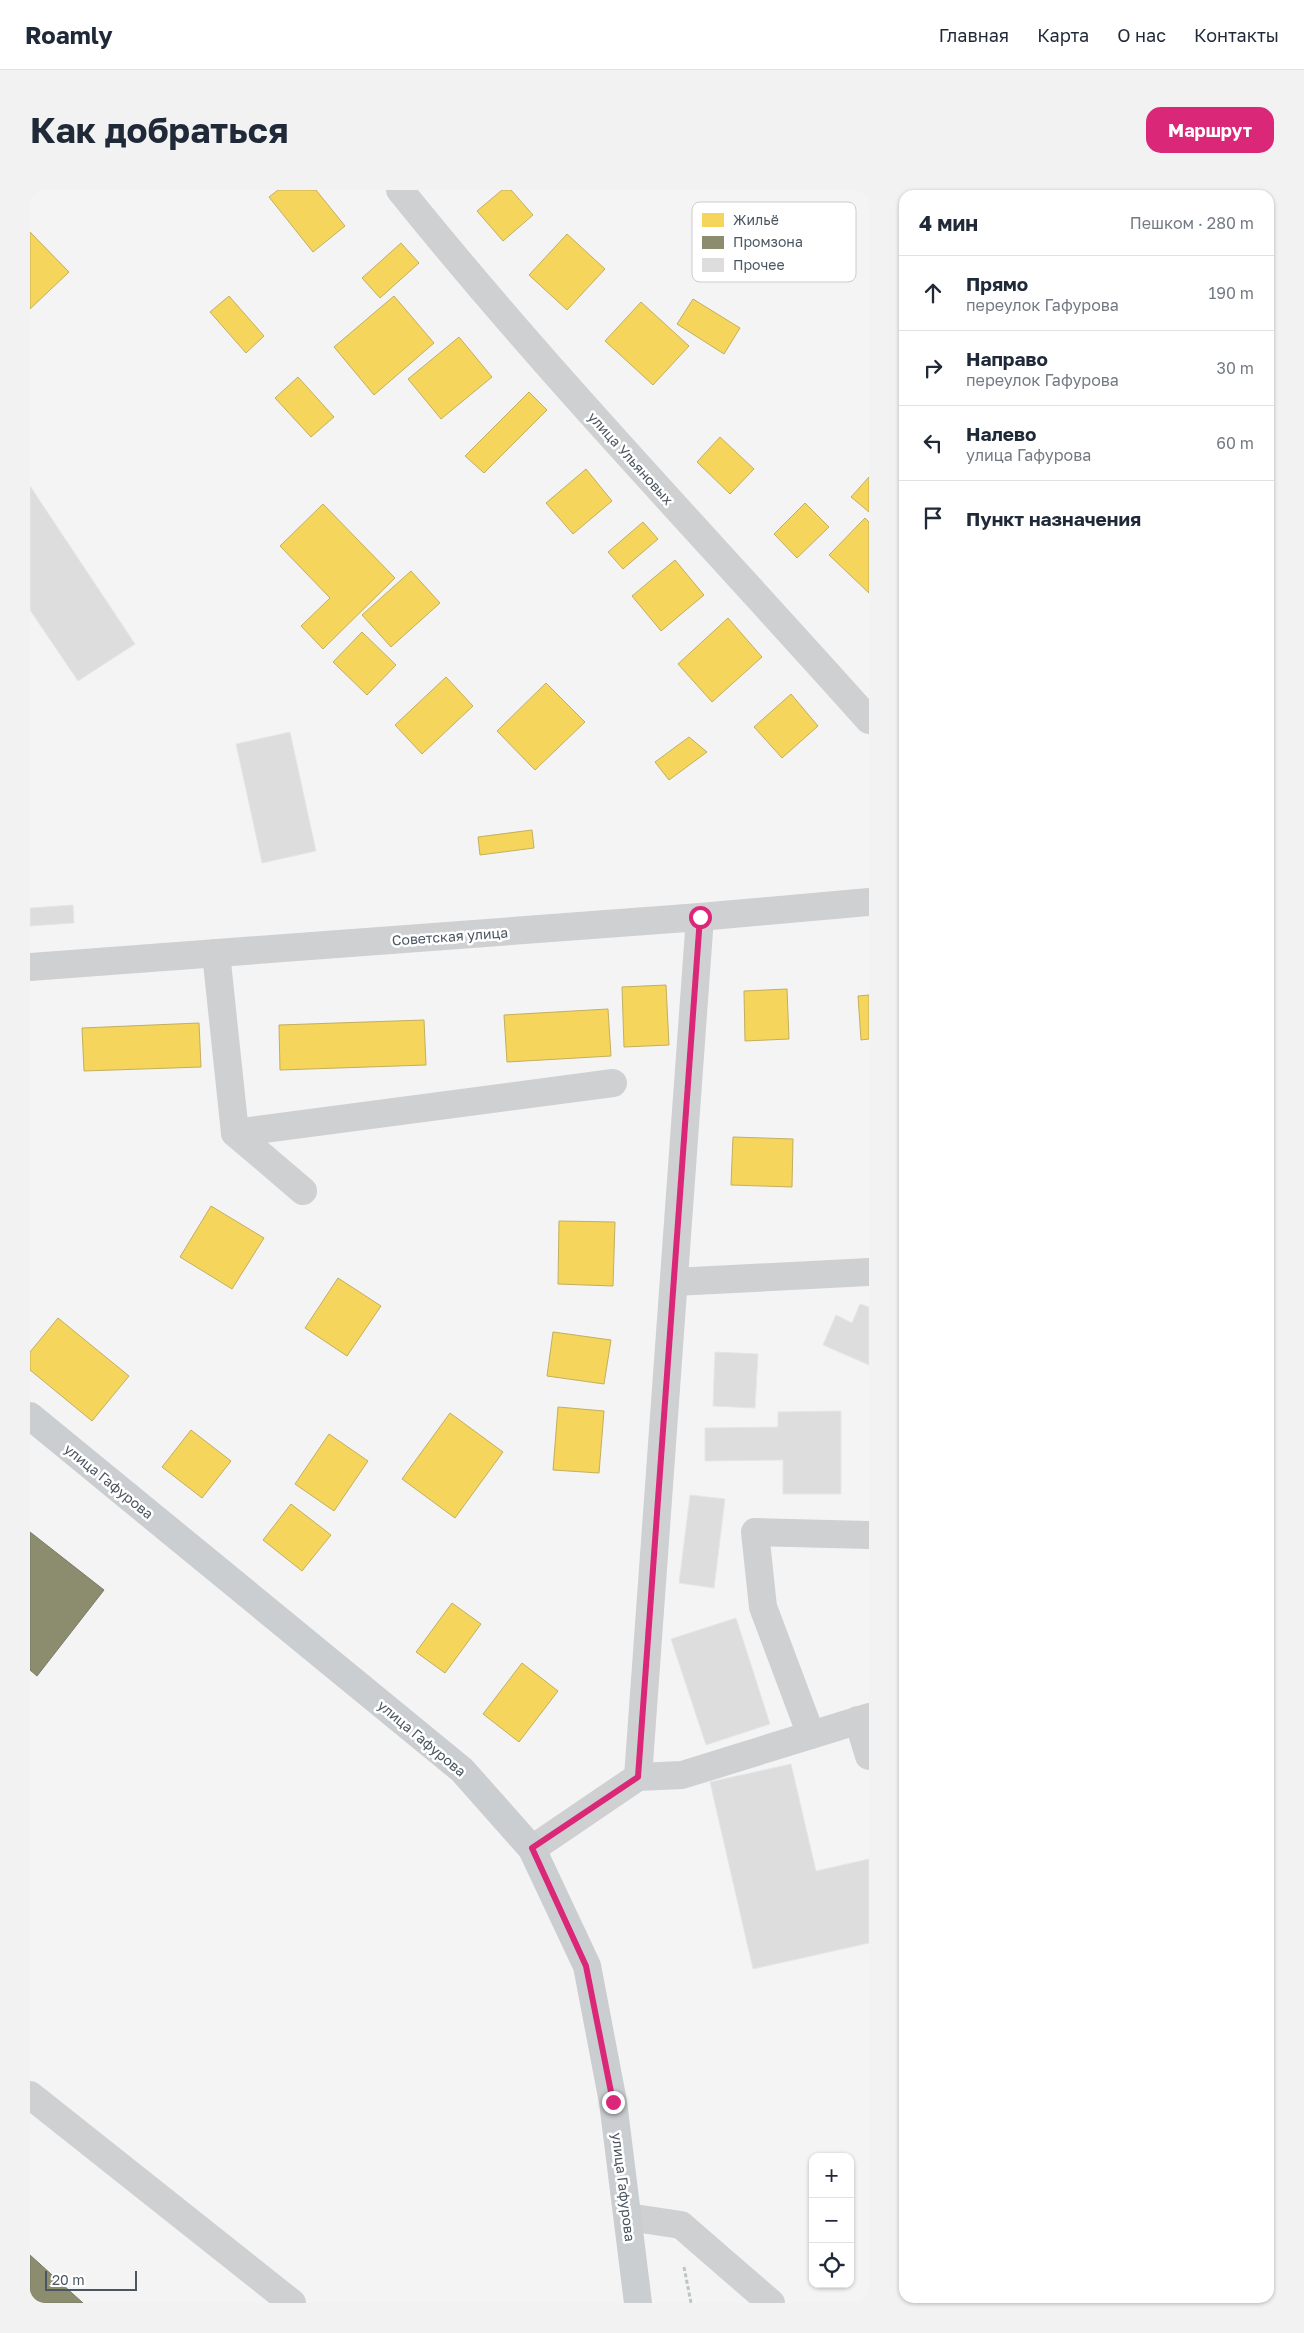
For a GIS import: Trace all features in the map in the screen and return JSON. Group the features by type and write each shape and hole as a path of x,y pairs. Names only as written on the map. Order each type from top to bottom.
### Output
{"main road":[{"name":"улица Гафурова","path":"30,1416 462,1770 532,1848 586,1966 613,2102 638,2303"}],"street":[{"name":"улица Ульяновых","path":"400,190 466,272 639,468 869,720"},
{"name":"Советская улица","path":"30,967 700,917 869,902"},
{"path":"638,1777 700,917"},
{"path":"216,953 235,1133 303,1191"},
{"path":"235,1133 613,1084"},
{"path":"674,1282 869,1272"},
{"path":"811,1736 763,1607 755,1532 869,1535"},
{"path":"532,1848 638,1777 682,1775 864,1719 869,1756"},
{"path":"30,2095 292,2303"},
{"path":"628,2217 681,2225 771,2303"}],"building: Жильё":[{"path":"278,190 316,190 345,226 313,252 269,197"},
{"path":"502,190 511,190 533,215 503,241 477,211"},
{"path":"30,232 69,272 30,309"},
{"path":"567,234 605,269 567,310 529,275"},
{"path":"401,243 419,263 380,298 362,278"},
{"path":"229,296 264,336 246,353 210,312"},
{"path":"394,296 434,343 374,395 334,347"},
{"path":"693,299 740,328 724,354 677,324"},
{"path":"641,302 689,346 653,385 605,341"},
{"path":"459,337 492,377 441,419 408,379"},
{"path":"298,377 334,417 311,437 275,398"},
{"path":"529,392 547,410 484,473 465,456"},
{"path":"720,437 754,469 730,494 697,462"},
{"path":"586,469 612,501 573,534 546,503"},
{"path":"869,477 869,512 851,497"},
{"path":"805,503 829,527 797,558 774,534"},
{"path":"323,504 395,578 323,649 301,626 330,598 280,546"},
{"path":"865,518 869,522 869,593 829,555"},
{"path":"643,522 658,539 623,569 608,552"},
{"path":"675,560 704,595 661,631 632,596"},
{"path":"411,571 440,603 391,647 362,615"},
{"path":"728,618 762,657 712,702 678,664"},
{"path":"362,632 396,665 367,695 333,662"},
{"path":"446,677 473,706 422,754 395,725"},
{"path":"546,683 585,722 535,770 497,731"},
{"path":"791,694 818,726 782,758 754,727"},
{"path":"689,737 707,752 669,780 655,762"},
{"path":"532,830 534,848 480,855 478,837"},
{"path":"666,985 669,1045 624,1047 622,987"},
{"path":"787,989 789,1039 745,1041 744,991"},
{"path":"869,995 869,1039 861,1040 858,996"},
{"path":"608,1009 611,1056 507,1062 504,1015"},
{"path":"424,1020 426,1065 280,1070 279,1025"},
{"path":"199,1023 201,1067 84,1071 82,1028"},
{"path":"733,1137 793,1139 792,1187 731,1185"},
{"path":"211,1206 264,1238 232,1289 180,1257"},
{"path":"559,1221 615,1222 613,1286 558,1284"},
{"path":"338,1278 381,1306 347,1356 305,1328"},
{"path":"58,1318 129,1376 92,1421 30,1370 30,1352"},
{"path":"553,1332 611,1340 604,1384 547,1376"},
{"path":"558,1407 604,1411 599,1473 553,1470"},
{"path":"450,1413 503,1452 455,1518 402,1479"},
{"path":"191,1430 231,1461 202,1498 162,1467"},
{"path":"329,1434 368,1461 334,1511 295,1484"},
{"path":"291,1504 331,1535 302,1571 263,1540"},
{"path":"452,1603 481,1624 445,1673 416,1652"},
{"path":"522,1663 558,1691 519,1742 483,1714"}],"building: Промзона":[{"path":"30,1532 104,1590 37,1676 30,1670"},
{"path":"30,2255 83,2303 30,2303"}],"building: Прочее":[{"path":"30,486 135,644 78,681 30,610"},
{"path":"290,732 316,851 262,863 236,744"},
{"path":"73,905 74,923 30,926 30,908"},
{"path":"860,1304 869,1307 869,1365 823,1345 836,1315 852,1323"},
{"path":"715,1352 758,1354 755,1408 713,1406"},
{"path":"841,1411 841,1494 783,1494 783,1460 705,1461 705,1428 778,1427 778,1412"},
{"path":"690,1495 725,1499 714,1588 679,1583"},
{"path":"736,1618 770,1724 706,1745 671,1639"},
{"path":"791,1764 816,1871 869,1859 869,1943 753,1969 710,1782"}],"route":[{"path":"613,2102 586,1966 532,1848 638,1777 700,917"}]}
